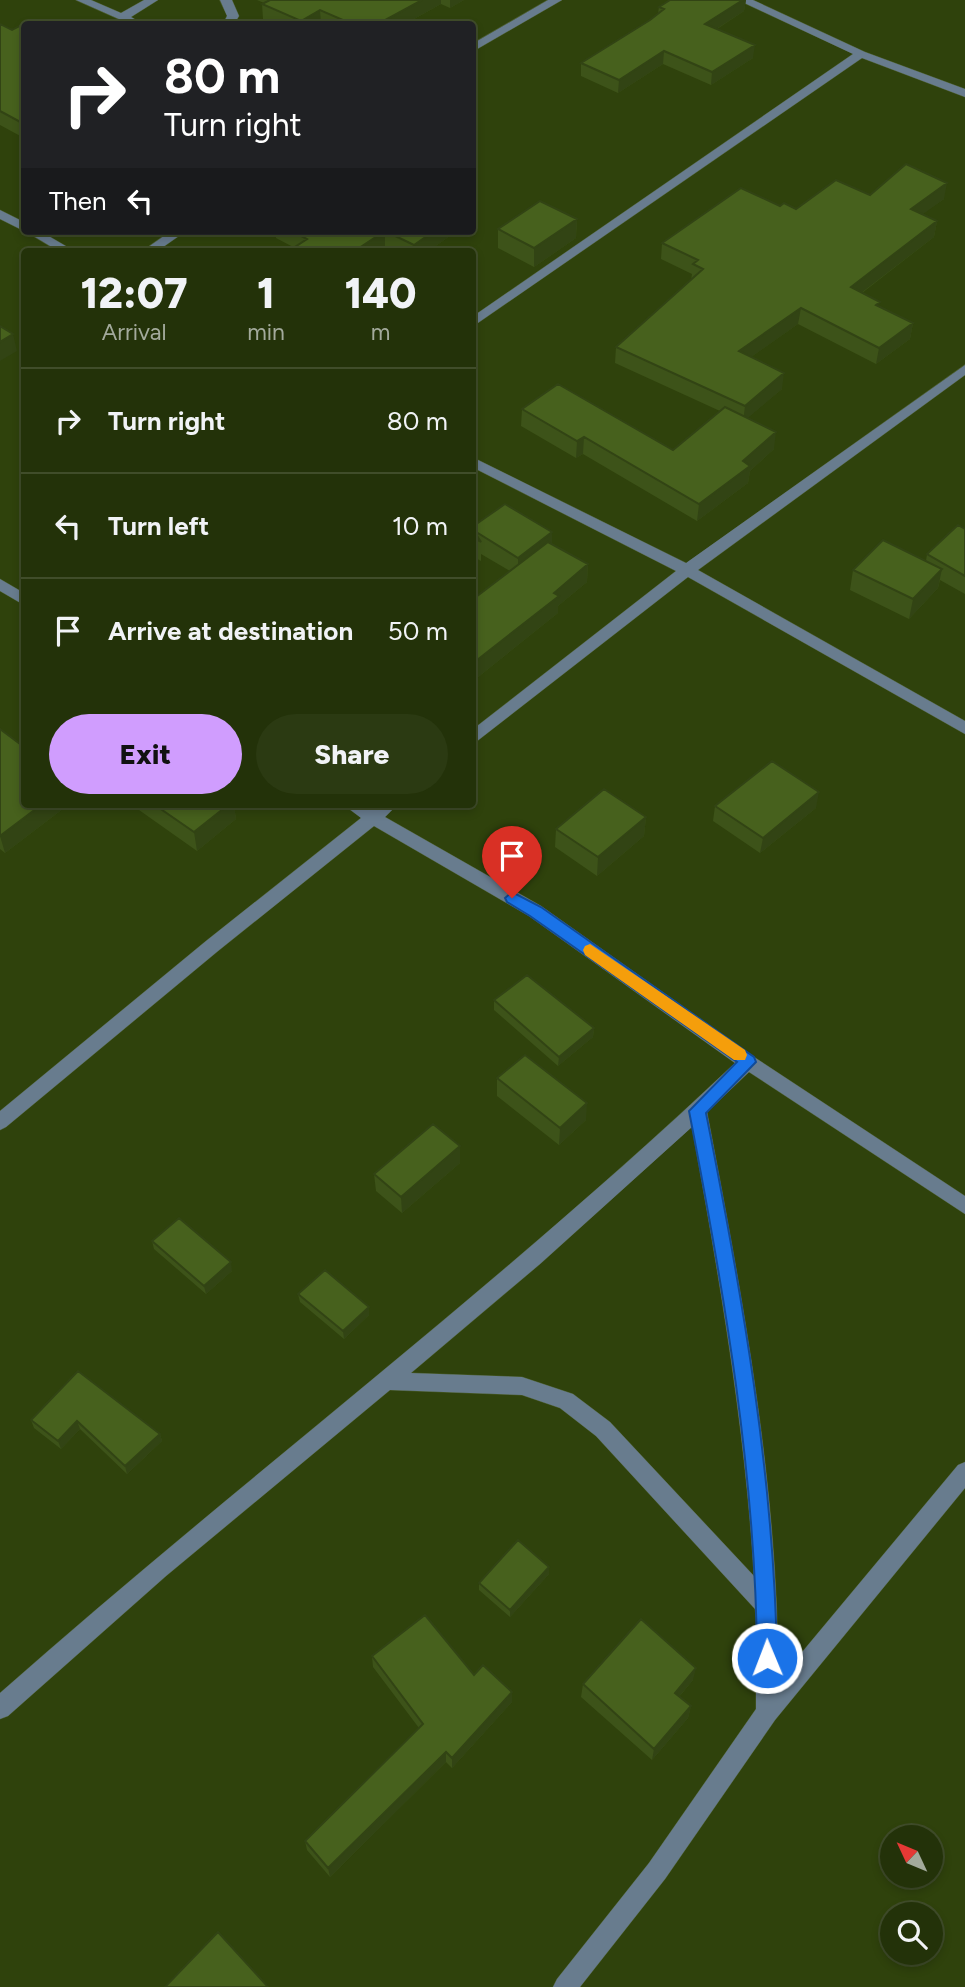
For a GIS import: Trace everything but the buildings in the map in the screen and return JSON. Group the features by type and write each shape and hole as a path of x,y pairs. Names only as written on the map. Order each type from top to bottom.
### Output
{"street":[{"path":"82,0 131,21"},
{"path":"122,17 152,0"},
{"path":"226,0 233,16 230,21"},
{"path":"476,47 555,0"},
{"path":"744,0 861,54 965,93"},
{"path":"476,320 861,54"},
{"path":"0,214 21,225"},
{"path":"39,235 63,248"},
{"path":"153,248 174,235"},
{"path":"476,736 687,570 965,369"},
{"path":"476,463 687,570 965,728"},
{"path":"0,584 21,598"},
{"path":"357,808 535,911 748,1062 965,1206"},
{"path":"0,1122 212,946 385,808"},
{"path":"0,1708 159,1569 553,1242 748,1062"},
{"path":"698,1111 721,1231 749,1413 766,1605 767,1712"},
{"path":"387,1381 522,1386 566,1401 603,1429 766,1605"},
{"path":"565,1987 657,1871 767,1712 965,1472"}],"slow traffic":[{"path":"590,950 739,1055"}],"route":[{"path":"512,898 535,911 748,1062 698,1111 721,1231 749,1413 766,1605 767,1658"}]}
